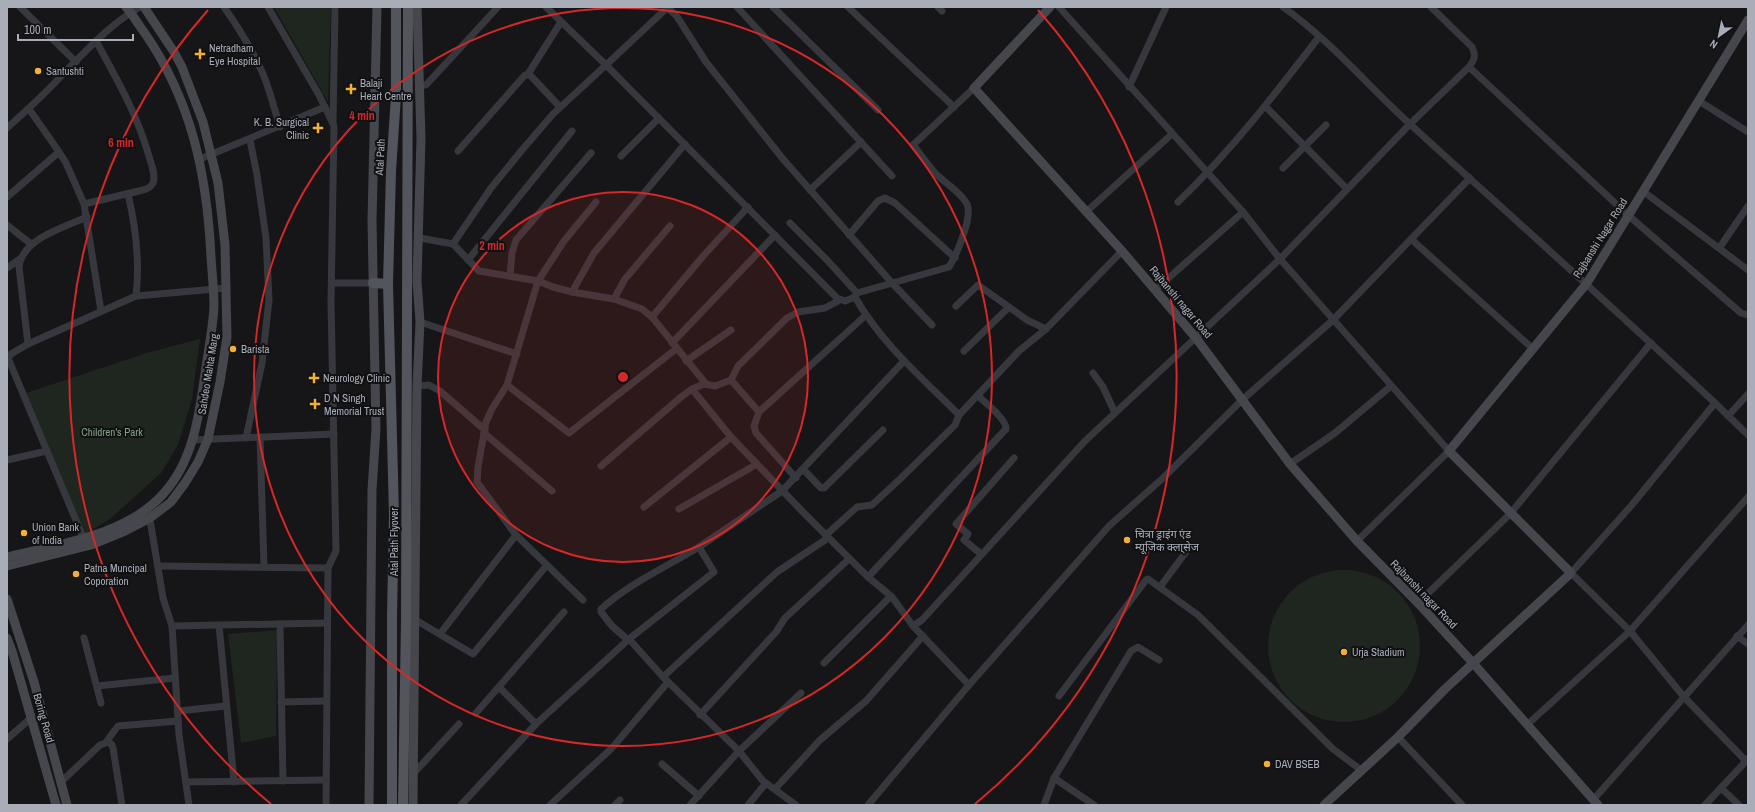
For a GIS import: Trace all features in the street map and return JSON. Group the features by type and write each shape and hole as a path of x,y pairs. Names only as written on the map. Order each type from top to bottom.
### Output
{"main road":[{"name":"Atal Path","path":"388,284 391,171 396,96 396,7"},
{"path":"408,7 413,280"},
{"name":"Atal Path Flyover","path":"403,805 406,620 406,440 413,280"},
{"path":"373,282 388,284"},
{"name":"Atal Path Flyover","path":"388,284 394,515 392,616 392,805"}],"street":[{"path":"20,7 76,62"},
{"path":"7,128 29,109 128,10 140,7"},
{"name":"Sahdeo Mahta Marg","path":"7,566 91,545 125,531 150,518 171,502 185,483 198,462 208,439 220,382 227,337 226,245 218,183 201,117 182,67 174,52 144,7"},
{"path":"224,7 250,48 265,79 280,127"},
{"path":"268,7 325,107 333,124"},
{"path":"326,805 328,568 336,551 332,283 335,7"},
{"path":"369,805 372,490 376,422 372,221 377,7"},
{"path":"414,805 414,619 417,386 420,322 413,280 420,238 421,138 417,7"},
{"path":"419,85 426,85 498,7"},
{"path":"546,7 606,65 840,300"},
{"path":"453,244 491,188 560,107 667,7 676,15 711,68 783,159 892,283 932,325"},
{"path":"737,7 892,176"},
{"path":"772,7 878,110"},
{"path":"848,7 954,107"},
{"path":"601,466 700,386 715,386 731,380 738,366 787,318 798,312 825,308 840,300 845,301 856,295 892,283 949,268 955,258 967,220 967,205 963,198 935,173 913,145 974,88 1050,7"},
{"path":"1059,7 1243,212 1280,259 1449,451 1510,514 1630,631 1684,696 1747,760 1705,805"},
{"path":"1129,86 1166,7"},
{"path":"1283,7 1319,37 1410,124 1587,283 1748,435"},
{"path":"917,623 1085,441 1280,259 1410,124 1469,67 1474,59 1475,53 1472,47 1431,7"},
{"name":"Sahdeo Mahta Marg","path":"7,557 109,531 138,517 164,494 182,468 198,422 214,306 210,228 200,160 187,116 170,73 128,10"},
{"name":"Rajbanshi Nagar Road","path":"1449,451 1532,348 1587,283 1644,192 1699,101 1711,78 1748,20"},
{"path":"458,151 523,76 528,74 560,22"},
{"path":"1178,202 1208,173 1266,107 1319,37"},
{"path":"84,204 149,188 153,184 154,177 137,118 96,41"},
{"path":"1469,67 1629,216 1741,313 1748,315"},
{"path":"528,74 560,107"},
{"name":"Rajbanshi nagar Road","path":"974,88 1122,251 1196,338 1290,464 1357,541 1418,603 1473,663 1595,802"},
{"path":"1699,101 1748,132"},
{"path":"200,160 325,107"},
{"path":"1266,107 1347,189"},
{"path":"29,109 59,152 73,177 84,204 101,311"},
{"path":"621,156 659,118"},
{"path":"1283,168 1326,125"},
{"path":"468,260 572,131"},
{"path":"1086,212 1172,134"},
{"path":"246,438 262,363 269,300 266,238 257,175 250,140"},
{"path":"810,190 861,142"},
{"path":"572,292 594,253 685,144"},
{"path":"7,196 59,152"},
{"path":"510,276 512,253 516,240 591,153"},
{"path":"868,805 969,685 1109,526 1163,478 1242,400 1333,320 1470,178"},
{"path":"1644,192 1720,247 1748,270"},
{"path":"128,194 136,229 139,259 136,296"},
{"path":"849,235 878,201 882,198 888,198 955,258"},
{"path":"584,600 516,535 478,482 478,467 484,432 492,409 507,385 538,281 564,241 596,202"},
{"path":"1720,247 1748,206"},
{"path":"652,317 704,254 748,208"},
{"path":"1155,290 1243,212"},
{"path":"7,268 20,259 31,244 87,217"},
{"path":"790,224 827,260 856,295 865,316 904,361 960,416"},
{"path":"7,226 31,244"},
{"path":"614,299 626,280 670,226"},
{"path":"507,385 569,433 672,350 775,234"},
{"path":"420,238 453,244 479,271 538,281 572,292 614,299 642,309 652,317 672,350 686,361 731,437 829,533 849,559 870,575 917,623 923,636 969,685"},
{"path":"1411,239 1532,348"},
{"path":"550,805 612,748 665,680 777,572 829,533 857,506 872,505 900,479 955,425 960,416 1019,350 1046,329 1122,251"},
{"path":"20,259 19,267 28,344"},
{"path":"332,283 373,282"},
{"path":"956,306 978,285 1027,320 1046,329"},
{"path":"84,537 7,358 28,344 136,296 227,288"},
{"path":"964,351 1009,307"},
{"path":"794,479 756,433 754,426 759,412 865,316"},
{"path":"420,322 517,354"},
{"path":"686,361 731,330"},
{"path":"1418,603 1510,514 1650,343"},
{"path":"796,805 766,783 739,751 700,715 612,626 601,612 601,609 618,593 670,565 699,547 784,489 904,361"},
{"path":"1093,373 1103,387 1115,413"},
{"path":"731,380 759,412"},
{"path":"417,386 429,385 440,391 484,432 552,491"},
{"path":"1290,464 1335,433 1391,386"},
{"path":"1728,416 1748,394"},
{"path":"870,575 1006,429 1007,426 1003,420 978,396"},
{"path":"1324,805 1398,737 1445,689 1571,573 1631,506 1714,403"},
{"path":"803,469 817,485 824,488 883,430"},
{"path":"192,440 334,434"},
{"path":"260,437 264,567"},
{"path":"644,507 731,437"},
{"path":"7,460 47,451"},
{"path":"1357,541 1449,451"},
{"path":"981,554 964,540 968,534 956,524 1014,458"},
{"path":"679,509 757,464"},
{"path":"1528,724 1630,631 1748,497"},
{"path":"148,508 163,598 172,626 178,721 190,805"},
{"path":"440,634 516,535"},
{"path":"461,805 536,724 627,641 714,572 699,547"},
{"path":"1160,587 1186,552"},
{"path":"700,715 776,632 785,618 849,559"},
{"path":"414,619 470,653 475,653 547,565"},
{"path":"158,566 328,568"},
{"path":"1059,696 1146,580 1150,580 1198,615 1333,749 1361,770"},
{"path":"824,663 889,598 892,597"},
{"path":"7,598 34,682 68,805"},
{"path":"476,713 564,612"},
{"path":"172,626 327,623"},
{"path":"280,624 283,781"},
{"path":"219,625 234,782"},
{"path":"1595,802 1684,696 1748,625"},
{"path":"775,789 820,740 866,701 923,636"},
{"path":"1737,636 1748,644"},
{"name":"Boring Road","path":"7,638 10,654 31,718 56,805"},
{"path":"84,638 101,702"},
{"path":"1044,805 1054,778 1131,651 1138,647 1159,660"},
{"path":"97,686 175,678"},
{"path":"499,687 536,724"},
{"path":"690,805 739,751 801,693"},
{"path":"281,702 326,701"},
{"path":"178,710 226,706"},
{"path":"7,739 31,718"},
{"path":"61,782 100,745 106,742 118,726 178,721"},
{"path":"413,774 459,724"},
{"path":"1398,737 1462,805"},
{"path":"106,742 112,745 122,805"},
{"path":"662,764 699,796"},
{"path":"1054,778 1094,805"},
{"path":"186,782 326,780"},
{"path":"748,805 766,783"},
{"path":"1721,788 1739,805"}],"green space":[{"path":"274,7 331,7 328,102"},
{"name":"Children's Park","path":"200,339 192,399 178,445 161,473 110,519 85,534 26,393 150,352"},
{"name":"Urja Stadium","path":"1337,570 1351,570 1366,573 1380,579 1398,592 1411,610 1417,624 1420,646 1417,668 1411,682 1398,700 1380,713 1366,719 1351,722 1337,722 1322,719 1308,713 1296,705 1285,694 1277,682 1271,668 1268,653 1268,639 1271,624 1277,610 1285,598 1296,587 1308,579 1322,573"},
{"path":"277,630 276,736 241,743 228,634"}],"place":[{"name":"Netradham Eye Hospital","path":"200,54"},
{"name":"Santushti","path":"38,71"},
{"name":"Balaji Heart Centre","path":"351,89"},
{"name":"K. B. Surgical Clinic","path":"318,128"},
{"name":"Barista","path":"233,349"},
{"name":"Neurology Clinic","path":"314,378"},
{"name":"D N Singh Memorial Trust","path":"315,404"},
{"name":"Union Bank of India","path":"24,533"},
{"name":"चित्रा ड्राइंग एंड म्यूजिक क्ला्सेज","path":"1127,540"},
{"name":"Patna Muncipal Coporation","path":"76,574"},
{"name":"Urja Stadium","path":"1344,652"},
{"name":"DAV BSEB","path":"1267,764"}]}
